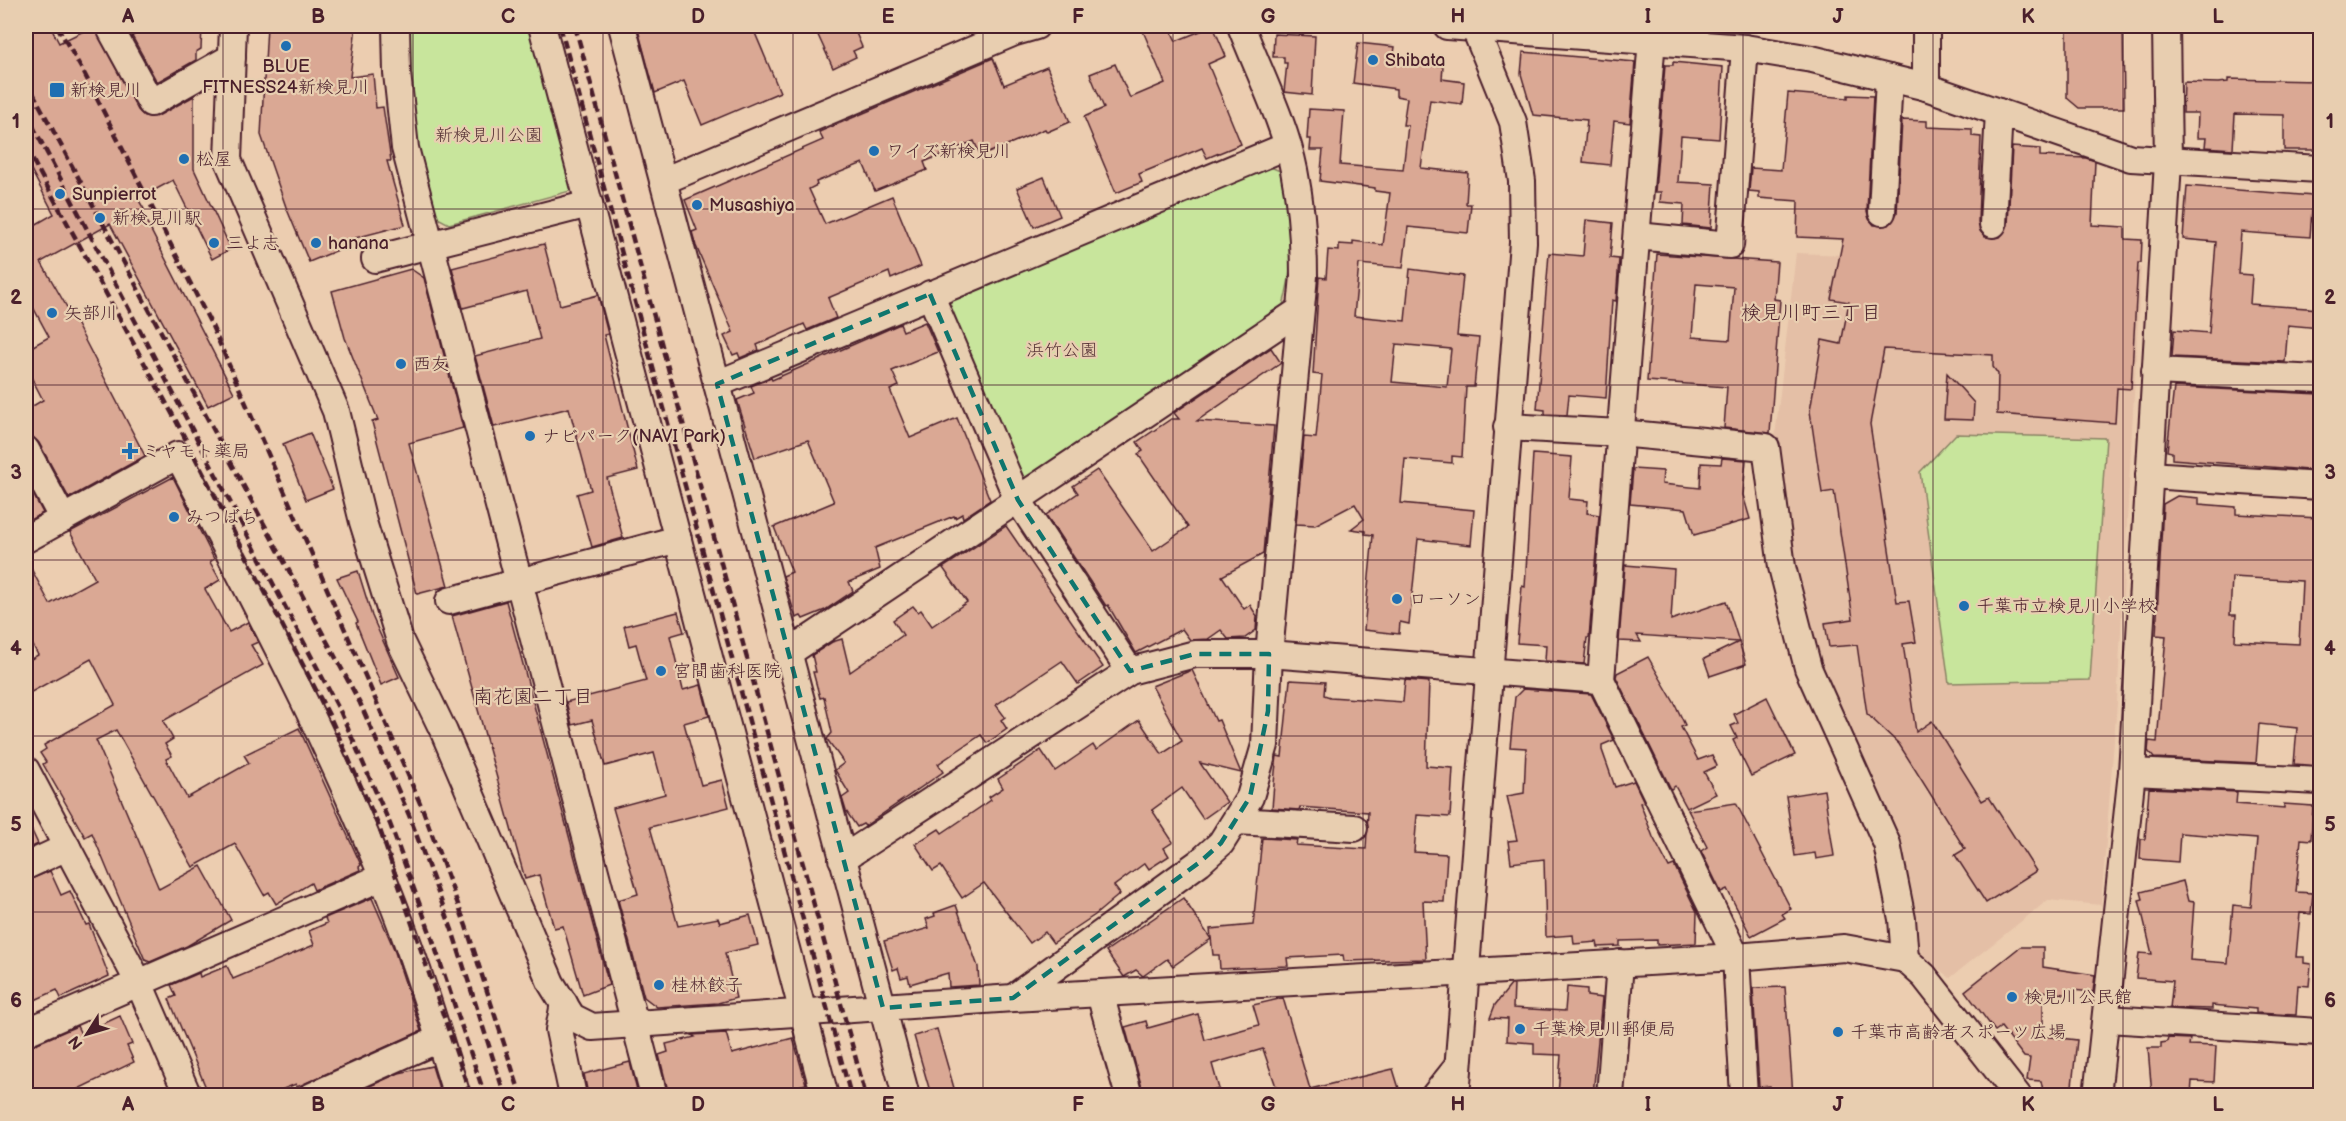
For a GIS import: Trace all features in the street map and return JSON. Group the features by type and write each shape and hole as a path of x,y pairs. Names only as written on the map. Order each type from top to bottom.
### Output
{"street":[{"path":"233,26 228,160 336,411 363,522 400,641 444,732 551,983 572,1017 592,1027 634,1022 1014,998 1736,957 1844,948 1905,959 1924,976 2018,1095"},
{"path":"396,26 397,74 405,148 654,1095"},
{"path":"542,26 825,1095"},
{"path":"622,26 906,1095"},
{"path":"663,182 1015,32 1036,26"},
{"path":"1014,998 1200,862 1221,843 1250,797 1265,745 1269,654 1304,276 1304,241 1294,169 1241,26"},
{"path":"1447,26 1652,33 1745,48 1812,59 1926,87 2131,158 2168,162 2320,169"},
{"path":"1456,1095 1468,972 1488,673 1523,242 1522,181 1513,122 1474,26"},
{"path":"1926,26 1926,87"},
{"path":"2097,1095 2132,772 2168,162 2166,26"},
{"path":"111,30 151,103 232,57"},
{"path":"1652,33 1601,680 1736,957 1744,1095"},
{"path":"1637,236 1730,244 1745,48"},
{"path":"1882,212 1889,78"},
{"path":"1993,224 1998,112"},
{"path":"717,384 1287,146"},
{"path":"375,259 429,243 589,204"},
{"path":"930,294 1018,500 1130,671"},
{"path":"787,654 1299,311"},
{"path":"2155,371 2320,379"},
{"path":"1507,427 1620,433 1766,447 1782,567 1808,668 1887,844 1902,919 1905,959"},
{"path":"26,450 63,519"},
{"path":"26,539 178,455 297,687 382,877 411,952 457,1095"},
{"path":"2149,475 2320,486"},
{"path":"449,601 678,539"},
{"path":"842,859 1130,671 1195,654 1269,654 1488,673 1601,680"},
{"path":"26,770 139,983 188,1095"},
{"path":"2132,772 2320,781"},
{"path":"1236,821 1354,828"},
{"path":"26,866 68,847"},
{"path":"26,1032 382,877"},
{"path":"1610,1095 1620,963"},
{"path":"1100,994 1129,1095"},
{"path":"564,1003 559,1030 573,1095"},
{"path":"2107,1019 2320,1032"},
{"path":"312,1095 349,1088 439,1039"},
{"path":"1434,1095 1458,1066"}],"highlighted area":[{"path":"930,294 1018,500 1130,671 1195,654 1269,654 1268,711 1250,797 1221,843 1200,862 1013,998 883,1008 717,384"}],"shaded area":[{"name":"千葉市立検見川小学校","path":"1796,253 2141,267 2117,703 2101,905 2048,900 1950,978 1924,957 1915,938 1899,842 1870,772 1866,772 1819,665 1792,547 1775,437"}],"green space":[{"name":"新検見川公園","path":"409,26 533,26 574,180 570,191 449,224 434,216 421,164 406,73"},
{"name":"浜竹公園","path":"1268,166 1285,173 1289,209 1291,260 1281,312 1028,482 1017,476 945,310 950,298"},
{"path":"1956,434 2106,438 2090,680 1949,683 1920,472"}],"building":[{"path":"26,26 50,26 59,43 94,26 138,110 144,116 158,116 194,96 194,169 231,249 212,259 173,180 138,199 144,209 141,211 234,393 208,406 110,224 41,262 76,323 145,456 69,498 39,443 33,437 26,435 26,410 43,400 26,367 26,350 49,337 26,294 26,230 54,214 26,160"},
{"path":"151,26 202,26 201,49 196,52 196,60 157,82 132,36"},
{"path":"267,26 356,26 350,77 373,74 376,108 383,107 391,161 387,161 405,225 336,243 338,250 309,262 286,207 261,135"},
{"path":"637,26 752,26 780,92 702,125 684,81 655,93"},
{"path":"834,26 853,26 862,47 853,51 856,57 833,68 817,33"},
{"path":"1156,26 1169,26 1176,41 1213,26 1226,56 1208,64 1241,144 1207,158 1202,148 1139,174 1142,182 1116,193 1084,117 1104,108 1090,74 1115,64 1130,98 1165,83 1143,31"},
{"path":"2067,26 2123,26 2124,108 2079,108 2067,98"},
{"path":"1274,34 1315,36 1312,95 1284,92 1287,63 1284,63 1284,57 1273,57"},
{"path":"1358,43 1395,47 1393,60 1443,66 1442,79 1464,82 1462,104 1430,100 1421,168 1468,173 1466,204 1471,204 1468,233 1408,227 1403,268 1359,264 1354,316 1405,321 1410,269 1463,276 1457,336 1479,338 1474,387 1466,387 1462,457 1452,456 1452,463 1405,459 1401,503 1474,510 1471,545 1418,539 1409,624 1400,622 1399,634 1364,630 1373,535 1351,529 1364,519 1355,504 1315,525 1296,524 1304,437 1316,438 1322,375 1313,374 1319,277 1326,278 1328,250 1339,251 1339,244 1353,245 1353,241 1383,245 1390,193 1375,191 1375,188 1320,181 1323,150 1310,150 1311,139 1307,139 1309,109 1344,111 1340,165 1403,170 1408,125 1403,125 1407,98 1396,96 1396,89 1353,83","holes":["1396,344 1451,349 1447,387 1392,382"]},
{"path":"1523,52 1635,62 1630,123 1614,121 1610,165 1583,162 1587,120 1533,115 1521,74"},
{"path":"993,58 1004,85 1047,67 1070,122 1047,132 1045,129 981,156 974,141 924,162 927,170 875,191 863,163 816,182 817,185 809,189 825,224 892,196 921,266 891,279 889,272 828,298 836,318 807,330 804,324 757,345 759,350 740,358 738,353 733,355 724,336 733,332 696,246 692,232 697,230 685,200 823,140 819,132"},
{"path":"1673,62 1723,67 1719,139 1681,136 1678,182 1714,184 1711,228 1683,225 1684,204 1660,202 1661,192 1655,192 1665,65 1673,65"},
{"path":"2228,79 2317,81 2318,150 2284,150 2284,115 2235,114 2233,149 2205,147 2206,138 2197,138 2198,113 2183,113 2184,82 2218,83 2228,82"},
{"path":"1788,93 1848,98 1848,95 1873,96 1867,211 1874,225 1889,225 1897,213 1902,120 1927,121 1927,127 1972,129 1972,136 1981,137 1978,223 1985,237 2000,237 2008,225 2012,147 2040,149 2040,156 2086,158 2095,161 2092,225 2125,227 2125,239 2142,240 2141,263 2138,263 2131,389 2117,388 2115,423 1997,414 1998,374 1993,367 1993,355 1884,349 1870,424 1897,602 1909,601 1916,642 1903,644 1916,732 1932,721 1982,801 1989,797 2036,871 1986,903 1955,855 1965,849 1899,744 1867,714 1857,645 1829,647 1825,623 1853,619 1834,491 1822,493 1810,411 1822,340 1841,344 1849,302 1831,299 1843,239 1797,237 1798,201 1759,198 1759,192 1749,191 1751,168 1781,170"},
{"path":"1044,177 1060,216 1034,227 1017,188"},
{"path":"2187,186 2313,196 2310,237 2241,232 2238,274 2252,275 2250,304 2320,309 2320,328 2288,325 2285,362 2172,357 2174,330 2209,333 2216,242 2183,239"},
{"path":"1586,220 1613,223 1610,258 1619,259 1616,301 1612,300 1606,398 1569,395 1567,415 1545,414 1545,410 1537,409 1549,253 1583,256"},
{"path":"544,244 560,305 598,295 608,334 604,335 638,470 607,478 623,538 592,547 577,494 591,490 569,408 494,427 475,356 540,339 527,291 463,308 452,268"},
{"path":"1657,254 1777,262 1774,299 1780,300 1770,433 1724,428 1727,387 1647,381","holes":["1696,284 1734,287 1730,340 1692,337"]},
{"name":"西友","path":"411,269 424,278 463,428 409,443 448,586 417,594 372,422 378,420 345,338 332,291"},
{"path":"925,322 938,352 892,371 899,386 890,390 910,438 957,418 990,500 963,518 962,514 955,518 954,516 875,548 880,569 849,582 853,591 825,610 803,619 801,616 796,618 783,576 792,572 774,527 834,502 808,440 755,458 737,400 754,393 751,386 771,378 772,380 900,324 903,331"},
{"path":"1271,348 1281,363 1197,421 1274,426 1263,554 1222,576 1244,609 1250,605 1257,616 1256,630 1245,638 1228,639 1221,630 1208,639 1190,640 1182,629 1136,653 1108,605 1106,606 1046,515 1078,493 1073,486 1097,470 1153,551 1188,527 1138,454 1143,451 1137,442 1171,419 1179,419 1174,413"},
{"path":"1947,373 1974,403 1973,420 1944,419"},
{"path":"2174,387 2320,394 2316,437 2320,437 2320,471 2172,459 2172,452 2167,451"},
{"path":"310,433 333,489 306,500 283,444"},
{"path":"1533,454 1572,457 1569,499 1588,501 1587,513 1599,515 1589,638 1587,638 1584,664 1545,661 1546,645 1517,643 1522,586 1525,587"},
{"path":"1722,458 1746,460 1743,495 1750,519 1694,535 1686,509 1630,504 1633,469 1663,471 1662,484 1700,488 1701,463 1721,464"},
{"path":"173,477 214,559 210,562 220,580 205,589 229,632 248,622 258,642 251,645 263,665 163,721 173,739 165,744 172,756 166,759 187,798 249,763 244,755 299,728 361,865 360,870 314,890 311,883 276,904 269,892 264,895 235,844 193,867 116,730 96,740 159,889 201,866 231,920 187,946 150,962 145,960 92,833 85,837 43,764 46,762 40,753 46,749 44,745 115,705 91,659 26,695 26,662 38,655 26,632 26,559 50,604 95,579 70,532"},
{"path":"26,481 43,513 26,522"},
{"path":"2177,496 2199,498 2199,504 2236,507 2236,514 2320,518 2320,766 2294,764 2297,728 2259,724 2256,763 2154,758 2148,751 2149,741 2157,742 2166,636 2156,635 2163,504","holes":["2232,577 2302,581 2299,644 2235,641 2236,615 2230,615"]},
{"path":"1006,526 1103,667 1078,684 1062,661 996,705 1005,717 1001,720 1007,729 987,743 981,735 938,764 943,772 865,826 863,824 857,827 846,811 842,798 849,793 835,770 844,763 827,739 832,733 824,697 820,698 813,672 816,672 812,655 832,642 842,639 850,672 903,635 893,620 913,606 918,612 921,610 932,626 967,602 943,568"},
{"path":"1625,565 1674,569 1671,620 1726,601 1746,664 1710,676 1704,659 1739,642 1637,635 1641,642 1619,641"},
{"path":"358,571 372,616 399,677 381,685 356,623 358,622 337,578"},
{"path":"506,601 609,985 583,995 563,926 554,928 539,875 525,879 452,616"},
{"path":"678,612 684,632 670,636 683,690 701,685 709,716 684,723 701,785 722,780 729,807 650,827 678,926 718,918 720,923 750,915 758,945 725,953 736,998 718,1003 657,1007 644,997 618,900 638,894 613,808 665,794 654,753 605,766 592,720 572,725 566,702 646,681 636,644 629,646 624,626"},
{"path":"1648,657 1675,704 1685,725 1681,727 1698,760 1712,755 1717,766 1704,772 1716,794 1687,808 1675,786 1671,789 1616,677 1617,673"},
{"path":"1192,670 1216,721 1219,720 1241,773 1200,763 1227,802 1203,819 1182,788 1152,810 1173,842 1164,848 1169,856 1149,869 1145,863 1114,886 1120,894 1095,915 1053,943 1045,932 1030,943 984,883 962,898 941,866 933,871 915,844 939,829 942,833 991,800 989,797 1003,788 998,779 1041,750 1055,771 1093,745 1096,750 1139,720 1162,754 1182,741 1152,686"},
{"path":"1290,680 1325,682 1324,695 1330,697 1403,702 1405,680 1429,682 1426,766 1453,768 1450,817 1417,815 1414,852 1447,854 1444,902 1423,901 1426,959 1344,961 1343,955 1287,958 1288,966 1220,969 1219,955 1213,955 1210,929 1253,925 1262,838 1297,840 1296,845 1366,849 1368,812 1300,807 1299,810 1272,808 1277,756 1282,757"},
{"path":"1523,689 1591,694 1614,740 1602,745 1602,750 1615,787 1634,781 1644,802 1640,803 1653,837 1669,867 1674,865 1697,912 1696,943 1657,945 1657,940 1620,941 1620,946 1598,947 1597,942 1574,944 1573,935 1546,937 1544,859 1511,863 1508,841 1517,840 1507,796 1524,793 1526,748 1510,747 1515,697"},
{"path":"1767,697 1795,755 1751,776 1733,740 1737,738 1731,726 1738,723 1734,714"},
{"path":"2149,788 2237,792 2236,804 2284,808 2284,804 2313,806 2311,840 2301,839 2296,892 2313,893 2311,914 2300,913 2296,957 2304,957 2304,963 2311,964 2309,986 2298,985 2296,1015 2256,1013 2256,1009 2212,1005 2212,1009 2170,1008 2173,981 2136,978 2139,953 2152,954 2139,900 2143,899 2141,892 2183,881 2188,901 2194,902 2190,960 2228,963 2233,905 2251,907 2257,839 2180,833 2178,862 2140,859 2141,839 2145,839"},
{"path":"1824,790 1834,856 1816,859 1815,853 1795,856 1786,796"},
{"path":"1736,803 1791,909 1782,914 1785,918 1751,936 1727,889 1721,892 1701,851 1707,847 1688,810"},
{"path":"26,818 38,844 26,850"},
{"path":"50,871 61,895 70,891 86,925 89,924 109,976 61,998 57,990 26,1004 26,881"},
{"path":"372,898 394,949 421,1031 297,1087 296,1084 268,1095 209,1095 169,999 176,996 171,985 199,973 200,977 227,966 233,979 314,945 309,931 327,923 325,918"},
{"path":"1183,898 1211,939 1173,966 1167,959 1143,976 1136,970 1124,977 1106,951"},
{"path":"956,905 978,967 979,985 949,987 948,973 910,984 908,976 901,978 898,968 893,970 884,941 929,928 926,919 935,916 934,913"},
{"path":"2020,947 2043,947 2043,967 2095,975 2093,992 2072,990 2071,995 2043,991 2043,1036 2077,1040 2071,1095 2044,1095 2041,1081 2027,1080 2030,1058 2024,1057 2001,1027 1995,1031 1965,991"},
{"path":"1511,985 1514,985 1513,1008 1565,1011 1567,987 1587,989 1587,996 1602,998 1593,1095 1558,1095 1561,1055 1534,1054 1534,1043 1507,1041 1508,1019 1490,1018 1495,1005"},
{"path":"1785,987 1793,1095 1770,1095 1770,1086 1759,1087 1753,988"},
{"path":"1283,998 1310,1089 1393,1069 1401,1095 1279,1095 1263,1049 1212,1064 1219,1089 1194,1095 1144,1095 1125,1027 1146,1021 1148,1028 1198,1014 1205,1040 1259,1025 1253,1005"},
{"path":"120,1016 132,1044 127,1046 134,1062 66,1095 26,1095 26,1048 77,1026 81,1034"},
{"path":"937,1029 956,1095 931,1095 914,1036"},
{"path":"726,1033 732,1054 793,1038 806,1084 761,1095 669,1095 659,1055 668,1052 666,1044 695,1037 692,1035"},
{"path":"2168,1038 2190,1039 2189,1045 2216,1046 2214,1082 2192,1081 2191,1095 2152,1095 2148,1048 2161,1048 2161,1043 2167,1042"},
{"path":"630,1062 638,1095 588,1095 584,1074"},
{"path":"432,1066 441,1095 350,1095 399,1073"}],"railway":[{"path":"57,26 84,73 212,326 374,696 423,810 466,926 521,1096"},
{"path":"560,26 851,1096"},
{"path":"575,26 866,1096"},
{"path":"26,80 360,703 409,815 452,930 505,1096"},
{"path":"26,113 341,713 390,824 432,938 485,1096"},
{"path":"26,148 174,417 330,717 379,827 471,1096"}],"place":[{"name":"BLUE FITNESS24新検見川","path":"286,46"},
{"name":"Shibata","path":"1373,60"},
{"name":"新検見川","path":"57,90"},
{"name":"ワイズ新検見川","path":"874,151"},
{"name":"松屋","path":"184,159"},
{"name":"Sunpierrot","path":"60,194"},
{"name":"Musashiya","path":"697,205"},
{"name":"新検見川駅","path":"100,218"},
{"name":"三よ志","path":"214,243"},
{"name":"hanana","path":"316,243"},
{"name":"矢部川","path":"52,313"},
{"name":"西友","path":"401,364"},
{"name":"ナビパーク(NAVI Park)","path":"530,436"},
{"name":"ミヤモト薬局","path":"130,451"},
{"name":"みつばち","path":"174,517"},
{"name":"ローソン","path":"1397,599"},
{"name":"千葉市立検見川小学校","path":"1964,606"},
{"name":"宮間歯科医院","path":"661,671"},
{"name":"桂林餃子","path":"659,985"},
{"name":"検見川公民館","path":"2012,997"},
{"name":"千葉検見川郵便局","path":"1520,1029"},
{"name":"千葉市高齢者スポーツ広場","path":"1838,1032"}],"district":[{"name":"検見川町三丁目","path":"1811,313"},
{"name":"南花園二丁目","path":"533,697"}]}
